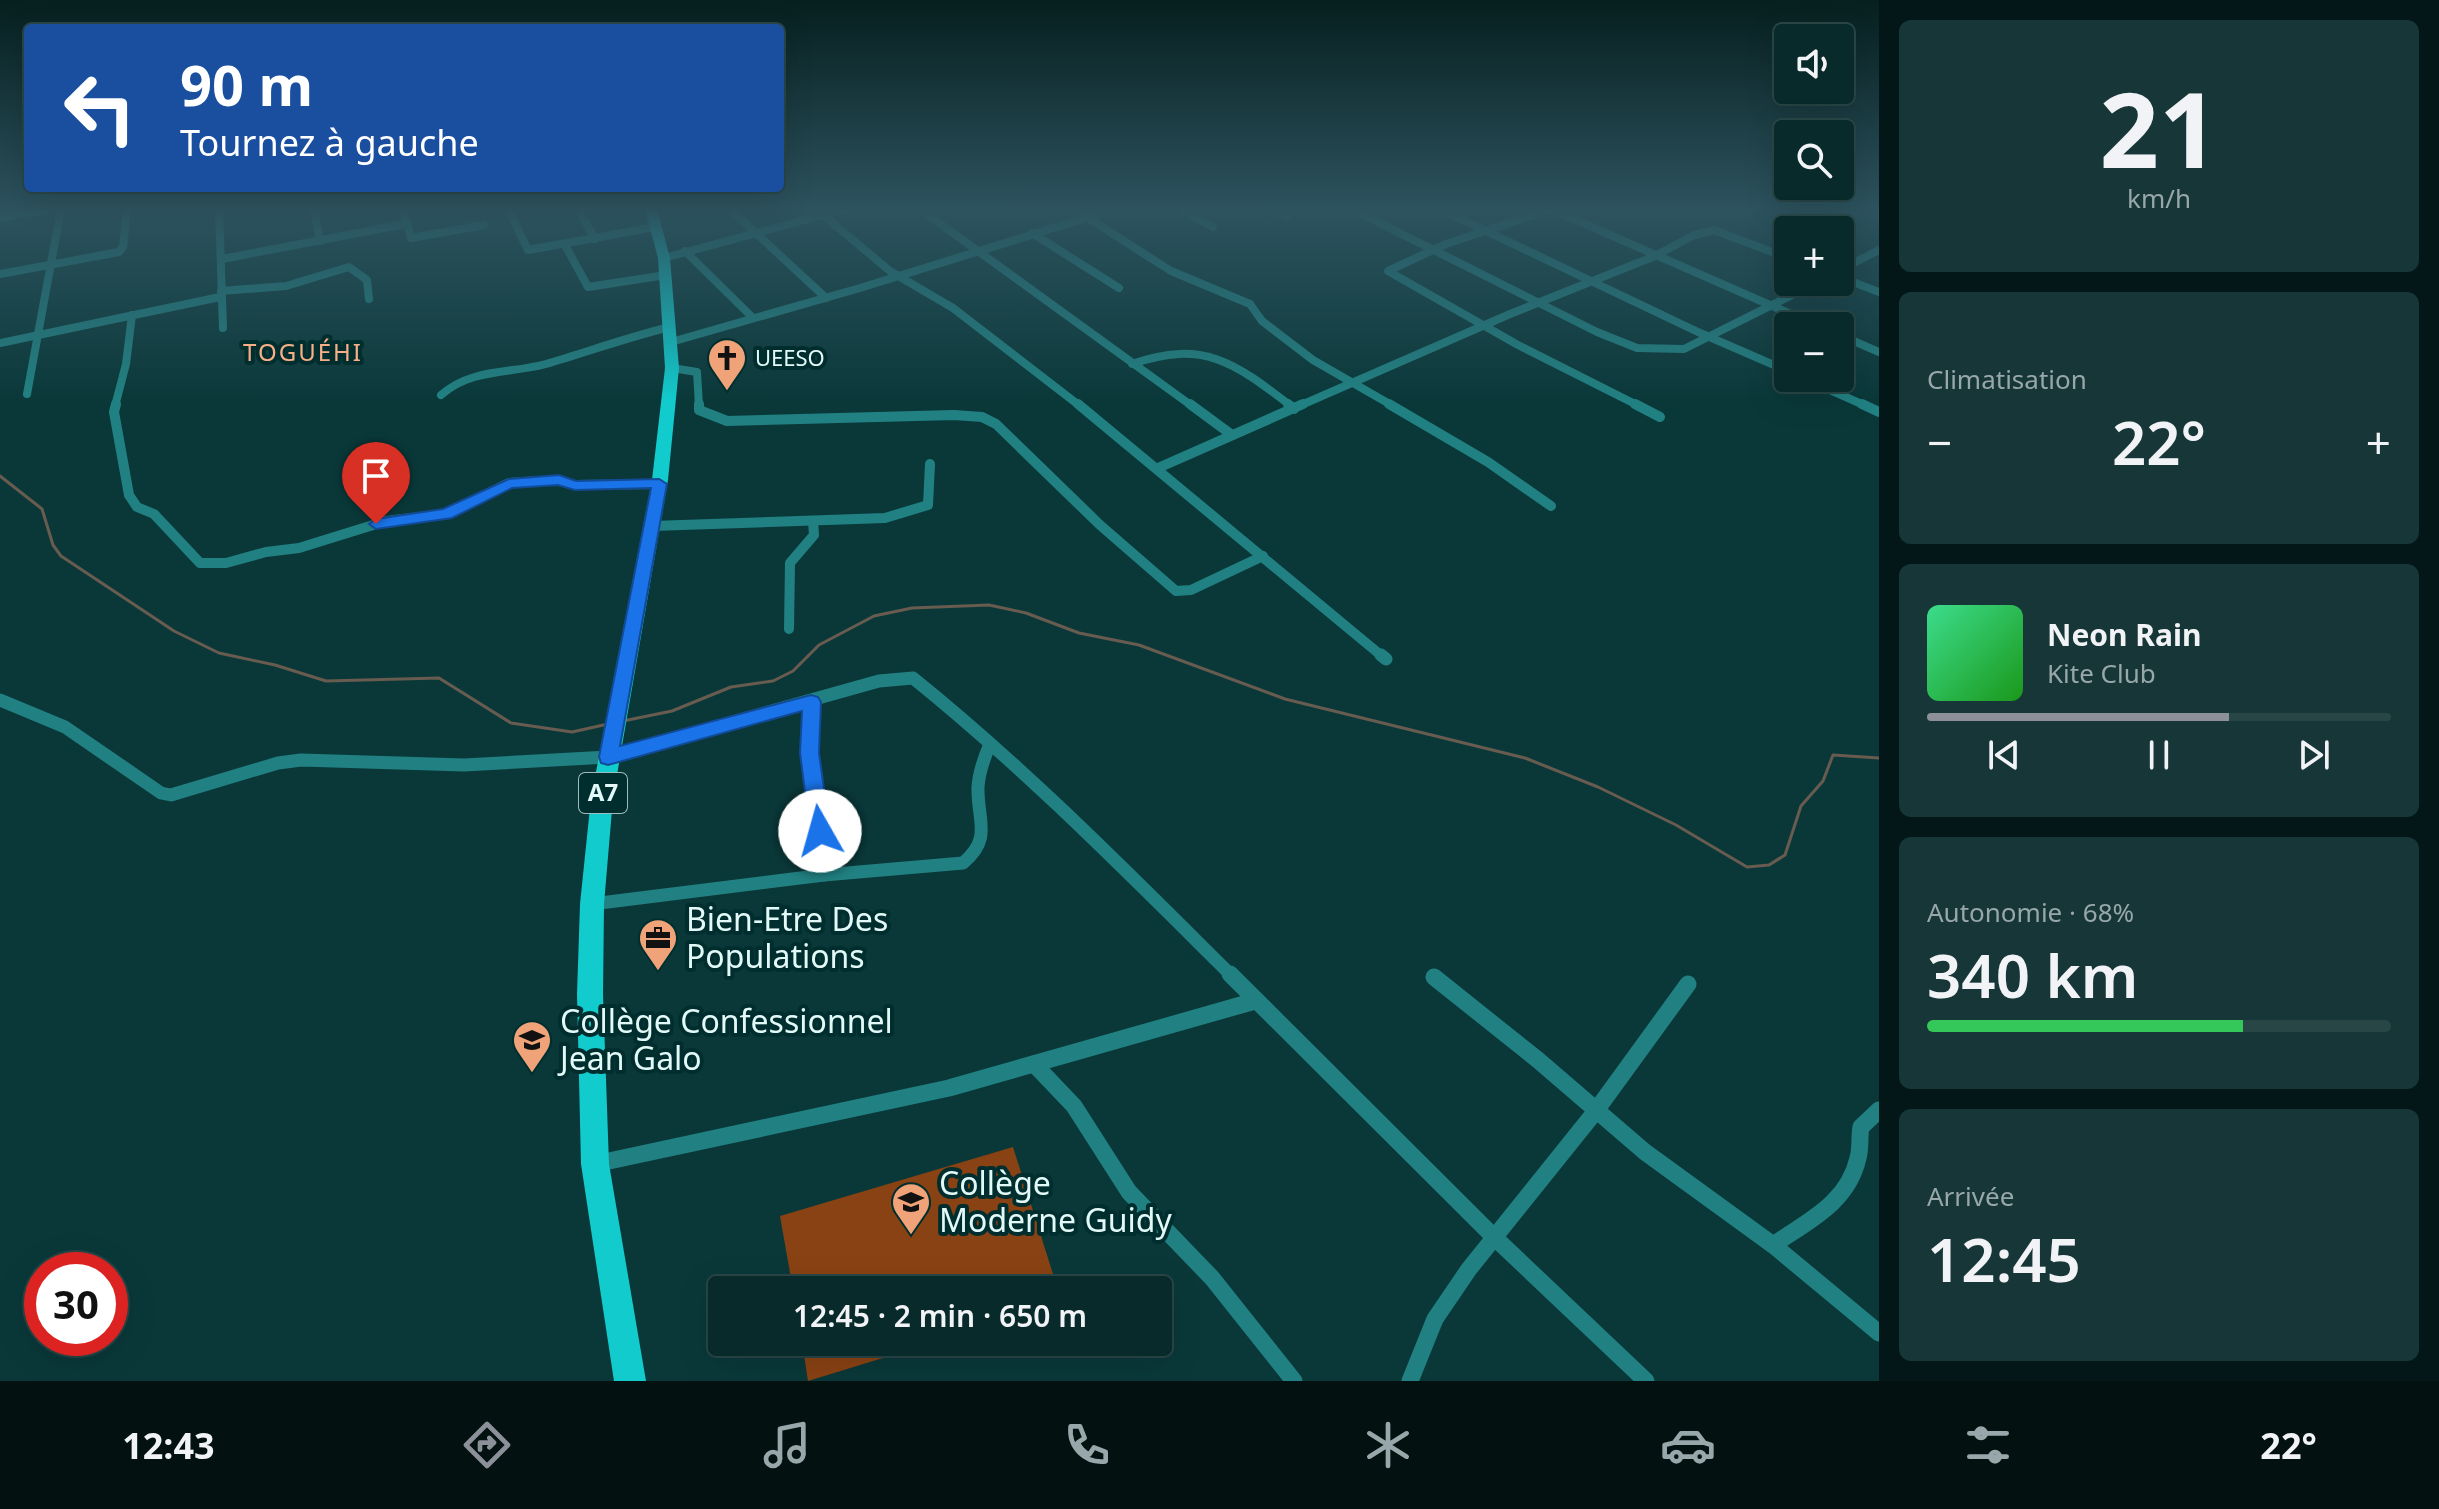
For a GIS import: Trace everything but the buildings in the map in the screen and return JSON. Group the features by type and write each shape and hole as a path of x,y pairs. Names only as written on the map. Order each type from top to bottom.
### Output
{"main road":[{"name":"A7","path":"630,1381 595,1164 590,994 592,904 608,757 659,484 672,368 672,273"}],"street":[{"path":"27,394 49,273"},
{"path":"222,273 223,328"},
{"path":"0,343 221,294 252,292 310,281 326,273"},
{"path":"358,273 367,280 369,299"},
{"path":"581,273 588,287 632,273"},
{"path":"690,273 753,318"},
{"path":"800,273 826,298"},
{"path":"895,273 989,334 1158,468 1386,659"},
{"path":"441,395 457,382 488,372 544,364 595,346 753,318 906,273"},
{"path":"1009,273 1232,435"},
{"path":"1096,273 1119,288"},
{"path":"1177,273 1250,304 1262,321 1307,355 1488,462 1551,506"},
{"path":"1389,273 1660,417"},
{"path":"1483,273 1637,348 1678,350 1792,296"},
{"path":"1578,273 1774,365"},
{"path":"1158,468 1612,273"},
{"path":"1695,273 1784,312"},
{"path":"1854,282 1879,292"},
{"path":"132,315 126,364 114,412 129,495 137,507 154,514 200,563 226,563 266,552 299,548 386,521 446,514 509,483 559,480 589,486 659,484"},
{"path":"1854,341 1879,352"},
{"path":"1132,364 1168,351 1201,352 1235,366 1294,409"},
{"path":"672,368 697,372 699,410 727,421 954,415 990,420 1100,525 1176,591 1191,590 1263,556"},
{"path":"1834,392 1879,412"},
{"path":"652,526 885,518 928,505 930,464"},
{"path":"789,629 790,563 814,535 813,521"},
{"path":"0,700 65,727 168,795 278,763 301,760 355,759 464,765 608,757 879,681 913,678 990,744 1119,864 1494,1237 1646,1381"},
{"path":"811,702 809,753 824,875"},
{"path":"592,904 824,875 953,866 970,858 981,845 979,777 990,744"},
{"path":"1434,977 1538,1060 1595,1112 1773,1245 1879,1333"},
{"path":"1410,1381 1435,1319 1494,1237 1595,1112 1688,984"},
{"path":"595,1164 934,1091 1255,1001"},
{"path":"1034,1064 1074,1106 1129,1192 1184,1245 1294,1381"},
{"path":"1773,1245 1836,1204 1858,1160 1860,1123 1865,1116 1879,1110"}],"shaded area":[{"path":"1013,1147 1054,1276 791,1276 780,1216"},
{"path":"804,1356 889,1356 808,1381"}],"waterway":[{"path":"0,476 42,509 53,545 61,556 174,631 219,653 275,665 326,681 439,678 511,723 572,732 608,724"},
{"path":"623,721 672,711 731,687 773,681 793,671 819,645 874,616 912,608 989,605 1026,613 1079,633 1139,645 1285,699 1525,758 1598,787 1676,825 1747,867 1769,865 1785,855 1801,806 1823,781 1833,755 1879,758"}],"place":[{"name":"UEESO","path":"727,392"},
{"name":"Bien-Etre Des Populations","path":"658,972"},
{"name":"Collège Confessionnel Jean Galo","path":"532,1074"},
{"name":"Collège Moderne Guidy","path":"911,1236"}],"district":[{"name":"TOGUÉHI","path":"303,353"}],"route":[{"path":"376,524 407,517 446,514 509,483 559,480 575,485 618,487 659,484 608,757 811,702 809,753 820,831"}]}
